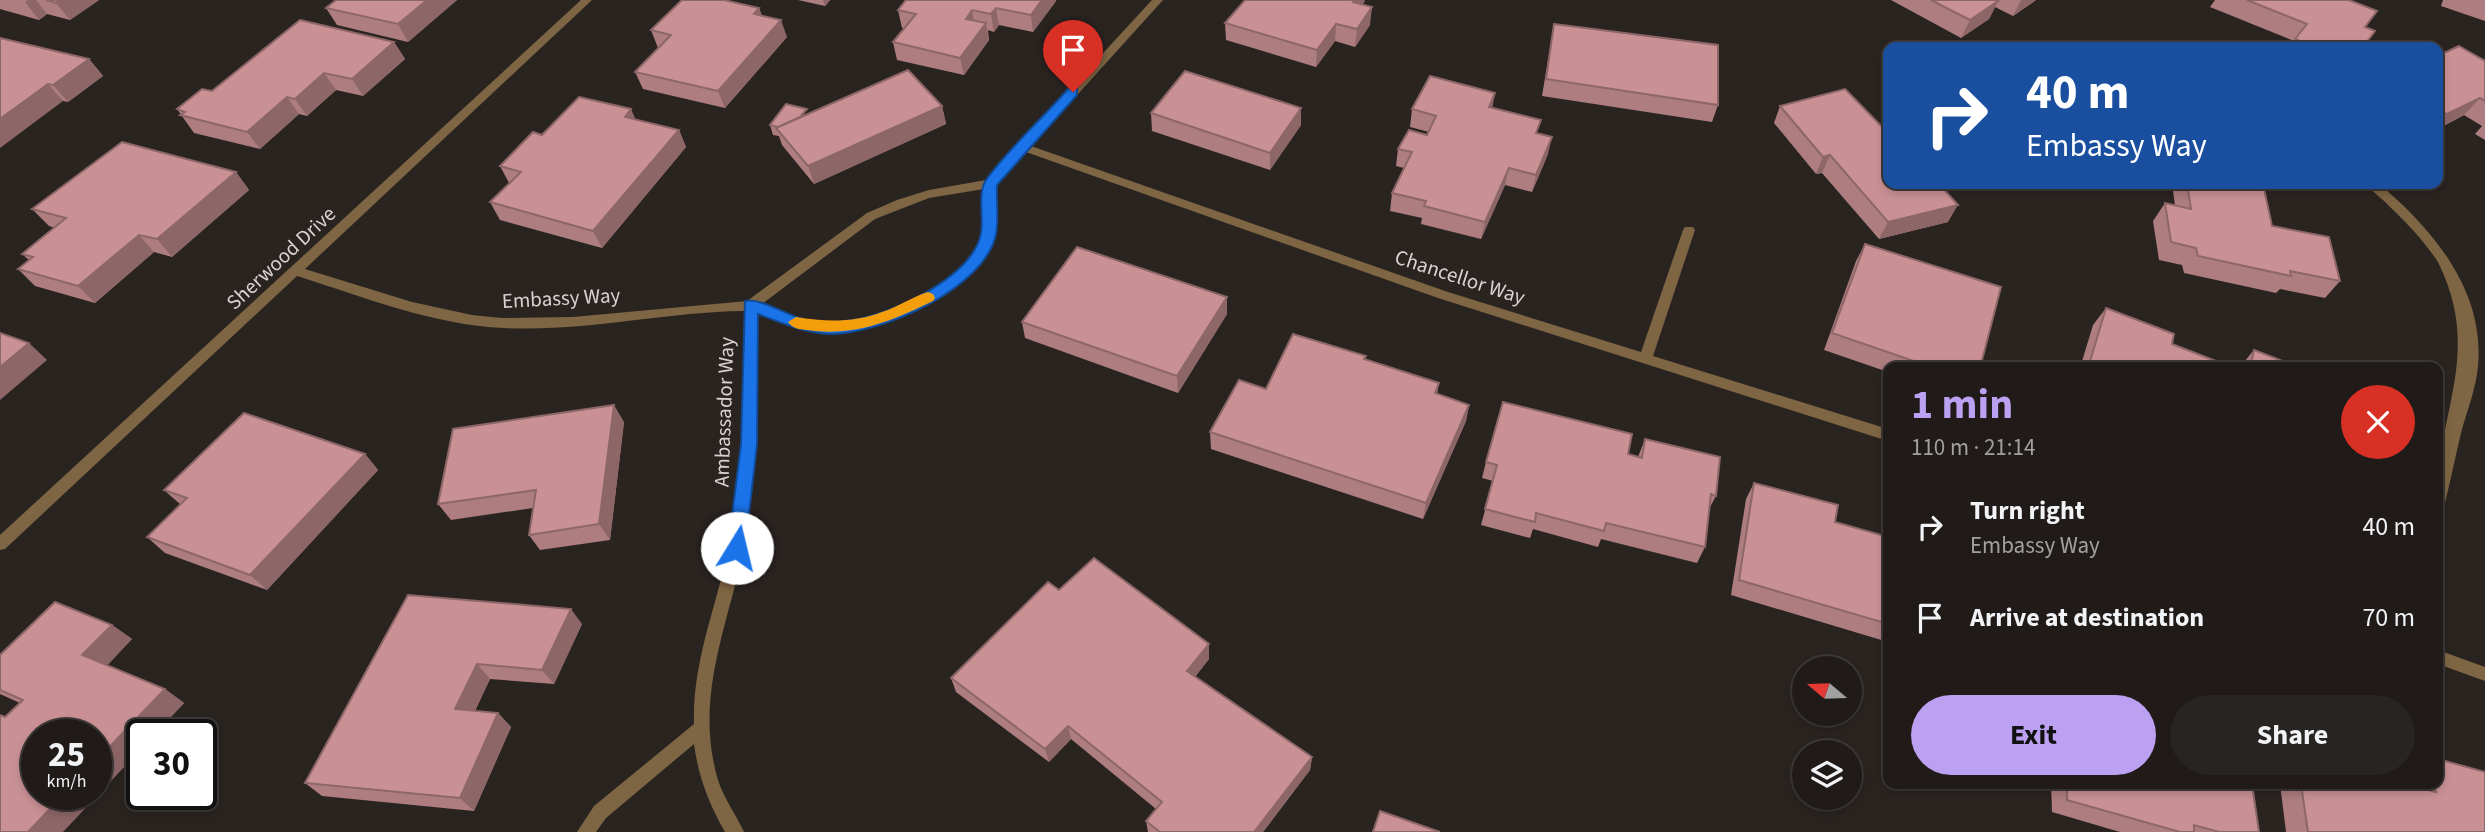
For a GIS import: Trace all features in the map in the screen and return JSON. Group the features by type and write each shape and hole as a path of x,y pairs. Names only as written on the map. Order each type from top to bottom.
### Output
{"street":[{"name":"Sherwood Drive","path":"0,544 587,0"},
{"path":"751,305 871,216 892,205 933,191 990,184 1158,0"},
{"name":"Chancellor Way","path":"1022,148 1335,259 1883,433"},
{"name":"Embassy Way","path":"295,271 449,316 486,323 532,324 751,305 804,326 831,328 859,325 915,305 963,274 979,255 989,235 990,184"},
{"path":"2377,189 2412,221 2443,260 2460,292 2469,320 2473,355 2468,387 2443,484"},
{"path":"1646,358 1689,230"},
{"name":"Ambassador Way","path":"735,832 724,814 708,774 702,727 714,635 733,571 741,524 749,444 751,305"},
{"path":"2443,659 2485,674"},
{"path":"586,832 600,812 702,727"}],"building":[{"path":"336,0 427,0 398,24 326,8"},
{"path":"682,0 724,0 759,8 754,14 781,20 718,91 635,72 671,35 651,30"},
{"path":"906,0 1042,0 1031,15 996,8 991,14 972,10 966,19 986,23 960,58 893,42 916,14 898,10"},
{"path":"1245,0 1355,0 1353,2 1372,7 1357,29 1336,24 1317,50 1225,23"},
{"path":"1931,0 1996,0 1998,1 1970,20"},
{"path":"2247,0 2349,0 2377,11 2365,27 2375,31 2367,42 2302,42 2295,39 2307,24"},
{"path":"300,20 394,42 352,79 324,73 295,99 287,97 247,132 180,115 185,112 177,109 202,89 212,91"},
{"path":"1554,24 1718,45 1718,105 1546,79"},
{"path":"0,38 89,59 53,85 48,84 0,119"},
{"path":"2459,46 2485,61 2485,101 2480,98 2447,114 2443,112 2443,54"},
{"path":"908,70 942,106 808,166 776,128"},
{"path":"1185,71 1301,108 1270,153 1151,113"},
{"path":"1430,76 1495,93 1489,107 1541,120 1536,133 1552,137 1536,175 1509,168 1485,222 1424,206 1426,201 1392,193 1412,152 1398,149 1409,130 1427,135 1436,116 1412,109"},
{"path":"1845,89 1883,128 1883,189 1944,189 1958,205 1888,222 1830,155 1823,157 1780,106"},
{"path":"579,97 631,109 625,117 679,130 593,231 490,202 521,172 500,166 533,132 542,135"},
{"path":"786,104 807,109 800,117 778,127 770,125"},
{"path":"122,142 236,172 157,239 139,235 78,286 18,269 33,257 22,254 66,218 32,209"},
{"path":"2188,189 2264,189 2272,226 2329,237 2340,281 2290,271 2291,276 2198,256 2196,248 2171,242 2165,203 2191,209"},
{"path":"1865,244 2001,287 1982,362 1917,362 1832,333"},
{"path":"1077,247 1227,297 1177,376 1022,322"},
{"path":"2106,308 2174,334 2172,344 2218,362 2090,362"},
{"path":"0,333 29,343 0,367"},
{"path":"1293,334 1366,356 1364,359 1439,383 1435,393 1469,405 1426,503 1210,432 1239,380 1266,389"},
{"path":"2254,350 2285,362 2251,362"},
{"path":"1503,402 1632,434 1628,454 1642,458 1645,439 1720,457 1716,496 1711,494 1705,547 1606,523 1604,531 1536,513 1535,522 1485,509 1497,465 1486,462"},
{"path":"614,405 599,524 529,535 536,490 438,504 453,429"},
{"path":"244,413 365,454 250,575 147,537 187,498 164,490"},
{"path":"1754,483 1838,505 1835,522 1883,536 1883,623 1739,580"},
{"path":"1094,558 1209,644 1187,671 1312,757 1254,832 1160,832 1146,821 1162,802 1068,726 1045,749 951,678 1048,582 1059,590"},
{"path":"408,595 571,609 542,670 477,664 455,709 498,713 460,798 305,783"},
{"path":"55,602 112,625 82,655 165,689 136,719 126,719 126,730 112,744 112,719 21,719 21,810 49,810 28,832 0,832 0,715 5,717 23,700 0,690 0,655"},
{"path":"2443,760 2485,772 2485,832 2308,832 2302,789 2424,789 2436,792 2435,789 2443,789"},
{"path":"2067,789 2253,789 2259,832 2219,832 2194,825 2194,832 2180,832 2067,800"},
{"path":"1380,811 1440,832 1373,832"}],"slow traffic":[{"path":"796,322 804,326 831,328 859,325 888,316 928,298"}],"route":[{"path":"737,548 749,444 751,305 804,326 831,328 859,325 888,316 941,290 963,274 979,255 989,235 990,184 1073,92"}]}
